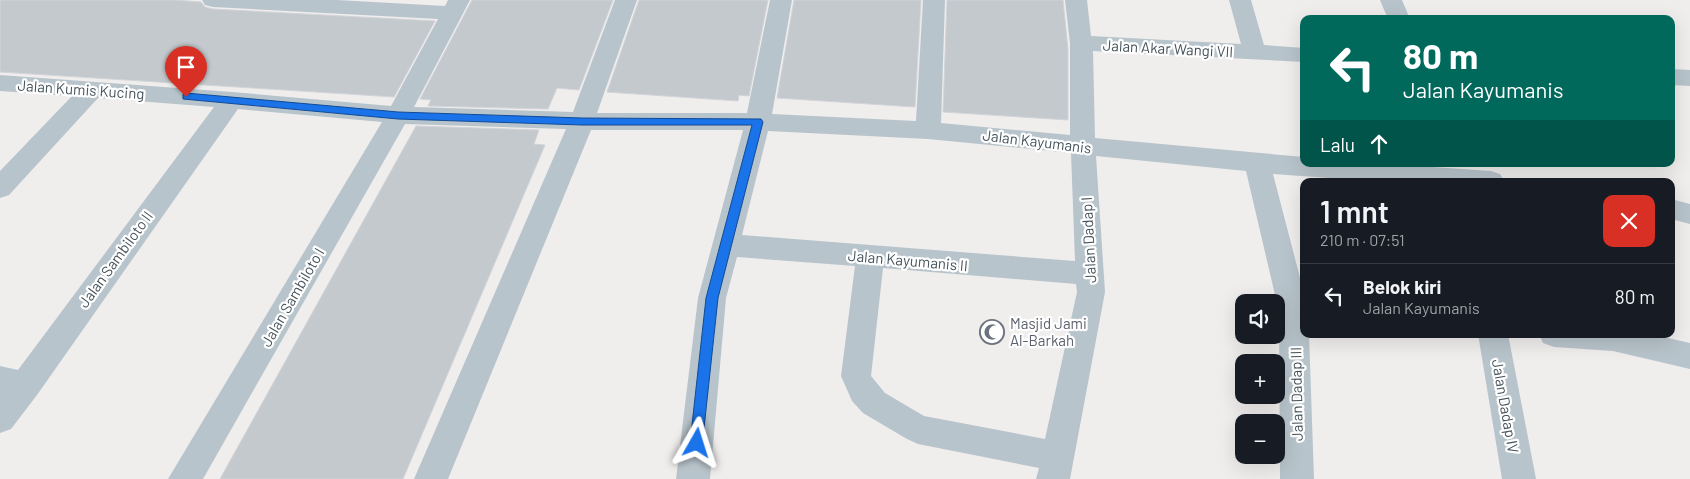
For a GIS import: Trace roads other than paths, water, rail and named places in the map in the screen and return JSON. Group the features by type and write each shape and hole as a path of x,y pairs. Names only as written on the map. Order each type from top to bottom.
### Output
{"street":[{"path":"213,0 456,7"},
{"path":"431,479 582,121 626,0"},
{"path":"693,479 712,298 758,122 781,0"},
{"path":"928,130 934,0"},
{"name":"Jalan Dadap I","path":"1055,468 1091,292 1083,147 1082,43 1076,0"},
{"name":"Jalan Akar Wangi VII","path":"1240,0 1255,52"},
{"path":"1391,0 1397,15"},
{"name":"Jalan Sambiloto I","path":"185,479 398,115 456,7"},
{"name":"Jalan Akar Wangi VII","path":"1082,43 1300,55"},
{"path":"1675,77 1690,78"},
{"name":"Jalan Kumis Kucing","path":"0,83 232,100 398,115 582,121"},
{"path":"0,188 92,90"},
{"name":"Jalan Sambiloto II","path":"0,419 13,382 126,242 232,100"},
{"name":"Jalan Kayumanis","path":"582,121 758,122 928,130 1003,136 1083,147 1300,166"},
{"name":"Jalan Dadap III","path":"1257,163 1299,312 1297,479"},
{"name":"Jalan Kayumanis","path":"1309,167 1452,178"},
{"path":"1675,210 1690,214"},
{"name":"Jalan Kayumanis II","path":"726,245 1091,274"},
{"path":"870,257 856,376 863,391 874,403 918,429 1055,468"},
{"name":"Jalan Dadap IV","path":"1495,338 1519,479"},
{"path":"1613,338 1690,356"}],"place":[{"name":"Masjid Jami Al-Barkah","path":"992,332"}]}
